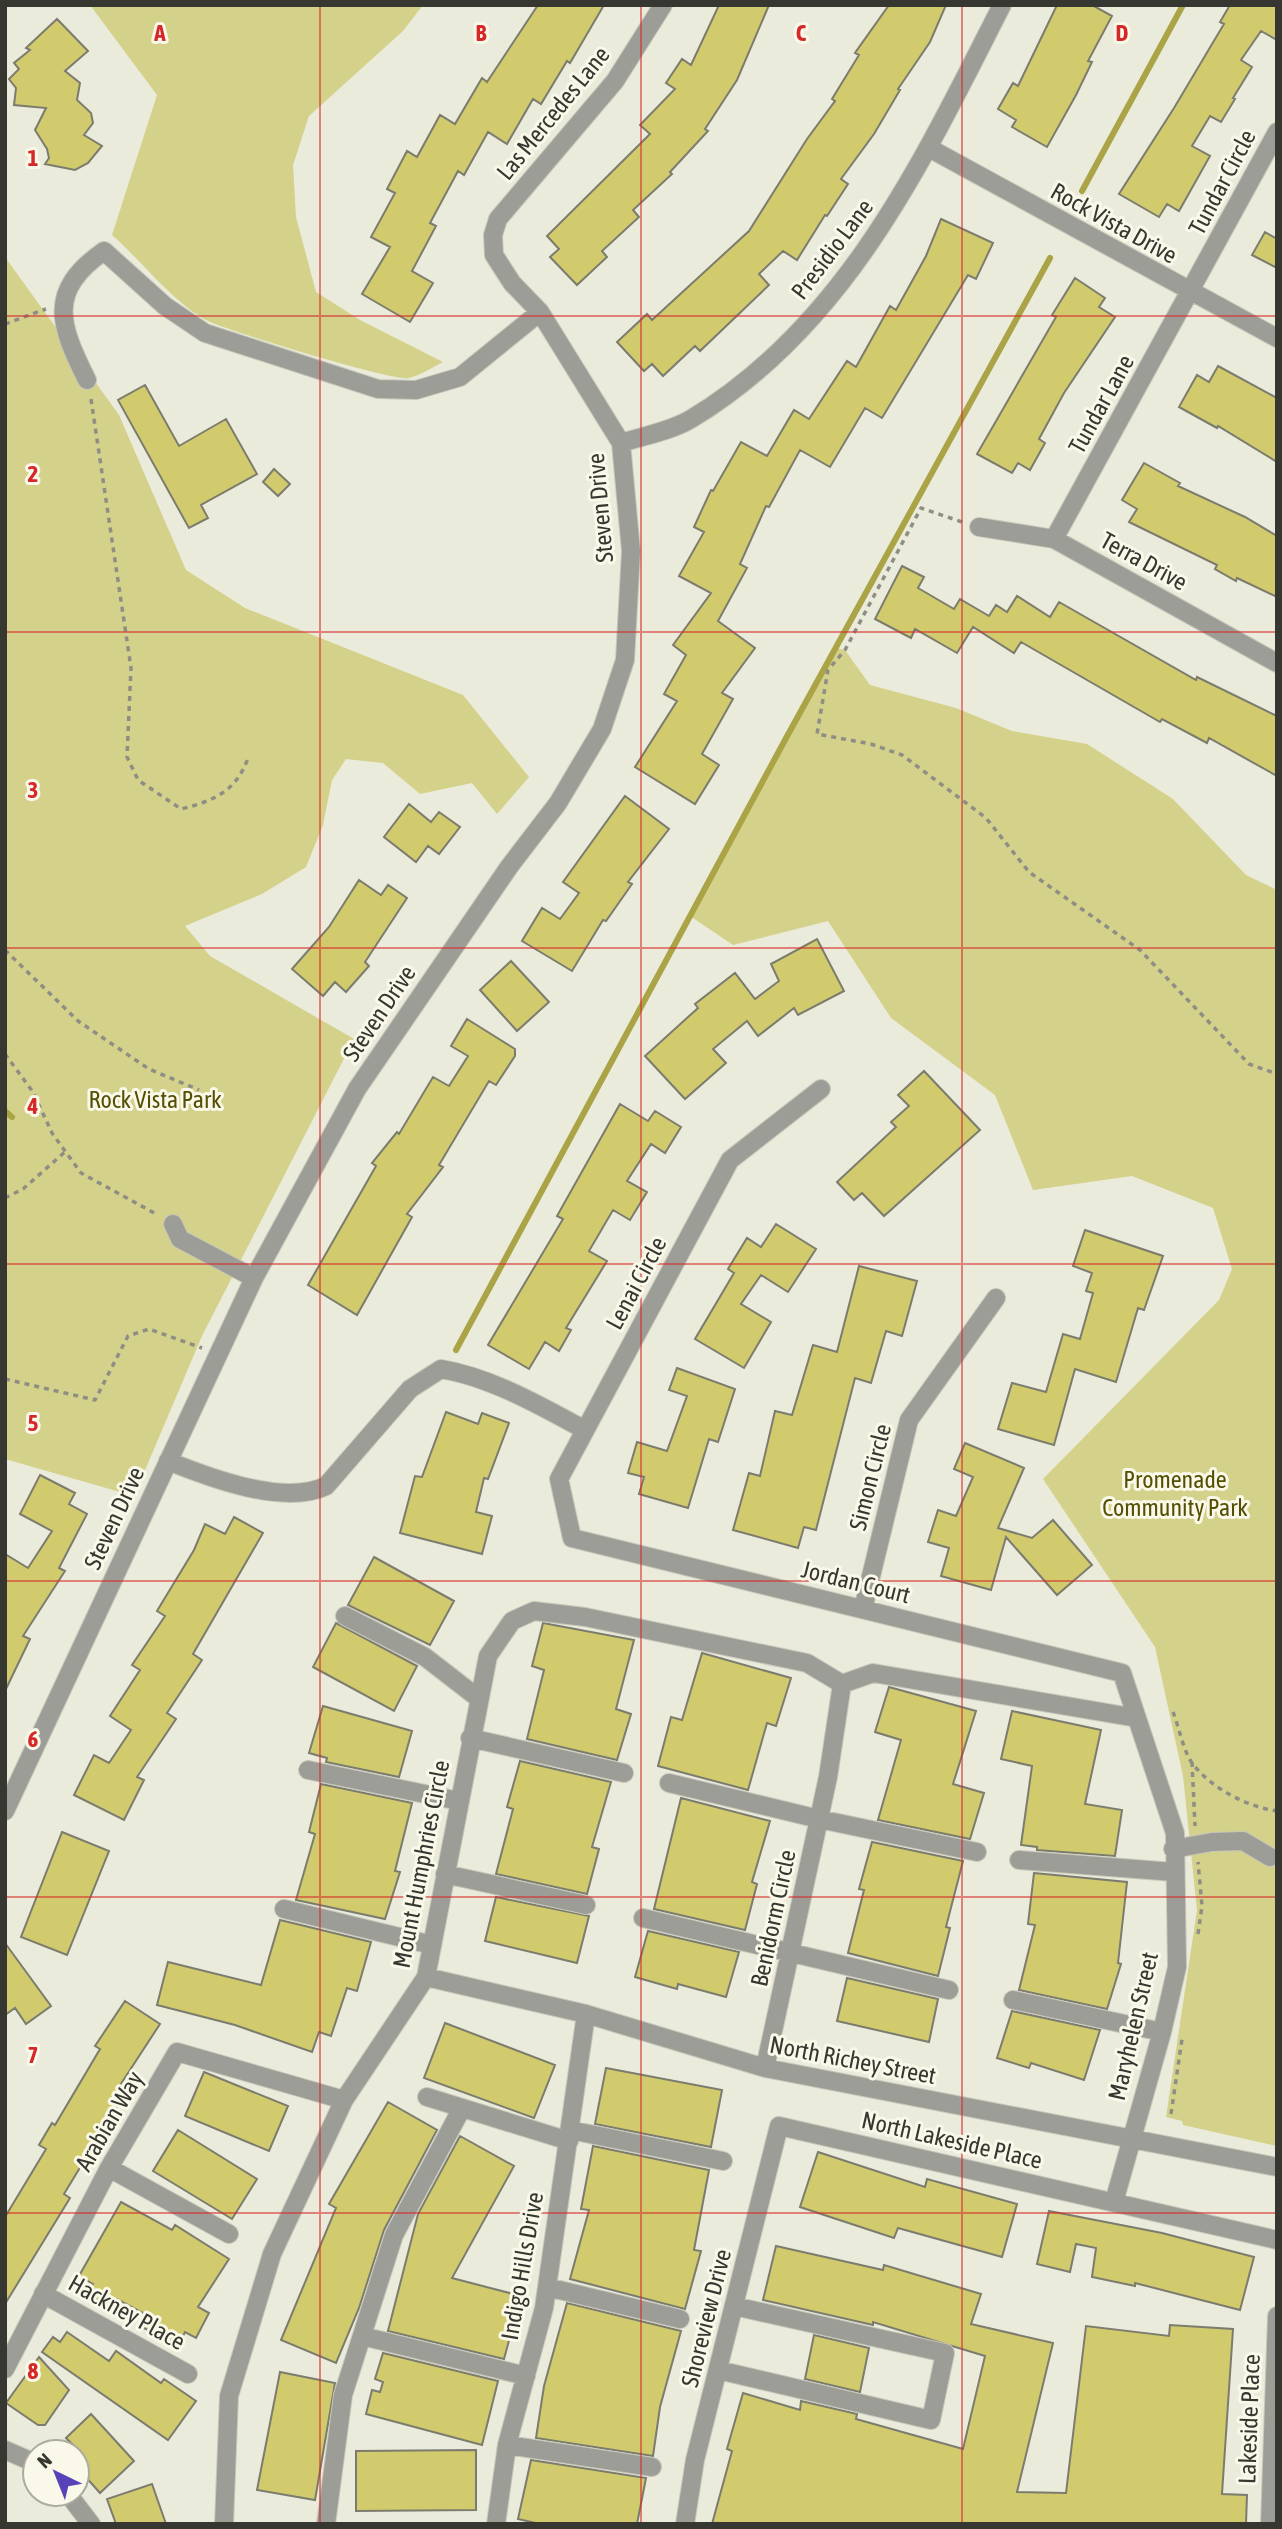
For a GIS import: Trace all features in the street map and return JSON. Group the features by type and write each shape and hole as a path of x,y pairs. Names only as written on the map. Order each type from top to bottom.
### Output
{"street":[{"name":"Las Mercedes Lane","path":"494,255 493,235 498,219 615,81 663,5"},
{"name":"Presidio Lane","path":"621,443 689,421 765,367 839,289 929,148 1002,5"},
{"name":"Tundar Circle","path":"1189,291 1277,132"},
{"name":"Rock Vista Drive","path":"929,148 1277,338"},
{"path":"87,380 69,344 62,303 79,268 104,251 165,306 205,333 378,389 416,390 460,377 540,312"},
{"name":"Steven Drive","path":"5,1811 254,1278 357,1089 509,867 558,803 602,729 625,660 631,551 621,443 540,312 512,283 494,255"},
{"name":"Tundar Lane","path":"1054,539 1189,291"},
{"name":"Terra Drive","path":"979,527 1054,539 1277,663"},
{"name":"Lenai Circle","path":"572,1536 559,1479 730,1160 821,1089"},
{"path":"173,1224 180,1239 254,1278"},
{"name":"Simon Circle","path":"863,1609 909,1420 996,1298"},
{"path":"168,1461 203,1475 272,1491 295,1494 313,1492 326,1486 410,1389 441,1369 460,1372 552,1412 585,1430"},
{"name":"Jordan Court","path":"572,1536 1122,1673 1125,1680"},
{"name":"Mount Humphries Circle","path":"224,2524 229,2396 272,2254 344,2100 426,1977 470,1738 488,1656 512,1621 534,1611 585,1617 807,1663 842,1684"},
{"path":"345,1616 425,1657 478,1698"},
{"path":"842,1684 873,1673 1137,1718"},
{"name":"Maryhelen Street","path":"1125,1680 1175,1833 1173,1849 1177,1967 1132,2139"},
{"name":"Benidorm Circle","path":"765,2068 828,1777 842,1684"},
{"path":"470,1738 624,1773"},
{"path":"308,1770 459,1801"},
{"path":"669,1783 819,1819 977,1852"},
{"path":"1173,1849 1212,1842 1243,1841 1270,1857"},
{"path":"1019,1860 1174,1872"},
{"path":"445,1874 586,1905"},
{"path":"284,1909 432,1945"},
{"path":"643,1918 949,1990"},
{"name":"North Richey Street","path":"426,1977 586,2014 765,2068 1277,2167"},
{"path":"1013,2000 1162,2032"},
{"name":"Indigo Hills Drive","path":"496,2524 507,2445 547,2287 586,2014"},
{"name":"Arabian Way","path":"5,2369 109,2168 177,2052 344,2100"},
{"path":"427,2097 570,2136 723,2161"},
{"path":"326,2524 344,2395 394,2235 462,2108"},
{"name":"North Lakeside Place","path":"779,2126 1277,2239"},
{"name":"Shoreview Drive","path":"685,2524 695,2460 779,2126"},
{"path":"1114,2202 1132,2139"},
{"path":"109,2168 229,2234"},
{"path":"547,2287 680,2319"},
{"name":"Hackney Place","path":"43,2294 188,2374"},
{"path":"718,2370 931,2420 946,2353 734,2306"},
{"name":"Lakeside Place","path":"1270,2524 1277,2316"},
{"path":"362,2336 526,2376"},
{"path":"507,2445 652,2467"},
{"path":"78,2508 90,2524"}],"path":[{"path":"5,324 62,303"},
{"path":"87,380 131,668 127,757 138,780 181,809 215,800 243,771 248,758"},
{"path":"979,527 920,508 845,650 828,670 817,734 871,744 902,755 986,818 1029,872 1140,950 1250,1064 1277,1074"},
{"path":"5,950 78,1021 149,1069 199,1090"},
{"path":"5,1054 33,1092 52,1133 81,1173 173,1224"},
{"path":"5,1198 23,1189 66,1152"},
{"path":"5,1379 95,1400 128,1336 149,1329 218,1353"},
{"path":"1172,1712 1192,1762 1220,1788 1262,1809 1277,1811"}],"green space":[{"path":"90,5 423,5 403,31 309,116 293,165 296,217 316,292 360,320 443,362 413,377 397,377 311,355 208,321 182,304 112,235 157,95"},
{"name":"Rock Vista Park","path":"5,257 119,415 186,570 245,608 463,695 529,777 497,814 472,783 420,794 383,763 346,759 332,780 323,825 306,867 262,894 185,926 210,956 354,1039 202,1336 134,1496 5,1459"},
{"name":"Promenade Community Park","path":"835,648 845,650 870,685 956,708 1012,731 1087,744 1173,799 1246,875 1277,890 1277,2146 1183,2125 1182,2121 1166,2117 1197,1910 1183,1776 1155,1647 1043,1479 1219,1300 1232,1269 1213,1208 1132,1176 1033,1190 995,1095 891,1018 828,921 733,945 690,916"}],"building":[{"path":"538,5 604,5 570,63 567,61 541,104 533,99 507,144 488,132 464,175 458,171 430,223 436,226 412,271 433,283 410,322 362,294 390,247 371,237 395,193 387,189 407,151 417,157 440,115 455,124 482,78 487,82"},
{"path":"719,5 769,5 737,80 705,129 708,131 670,172 672,174 633,210 639,217 602,251 607,257 577,285 550,257 559,249 547,236 650,134 640,125 675,89 666,83 682,59 691,65"},
{"path":"889,5 946,5 930,42 898,89 900,90 874,134 841,179 848,184 827,216 825,215 797,260 783,251 759,274 769,285 700,351 695,346 663,376 652,364 644,371 617,342 647,314 652,320 749,231 807,139 835,101 832,99 859,55 855,53"},
{"path":"1057,5 1092,5 1112,16 1088,61 1092,62 1076,95 1047,147 1012,127 1016,120 998,109 1013,83 1018,86"},
{"path":"1230,5 1277,5 1277,40 1261,31 1241,60 1252,67 1233,98 1235,99 1221,122 1210,116 1192,146 1210,156 1179,211 1167,204 1159,217 1119,194 1224,24 1220,22"},
{"path":"57,19 88,51 65,71 80,83 77,100 91,113 93,123 84,135 102,146 88,163 75,170 45,164 49,158 47,149 35,130 46,108 14,105 16,88 9,79 19,69 14,63 30,50 26,48"},
{"path":"941,219 993,243 976,279 968,275 882,418 865,408 830,467 800,450 769,507 766,506 740,564 747,568 718,621 755,648 722,693 733,699 702,754 719,765 695,804 635,767 677,701 664,694 686,655 673,645 711,593 679,576 704,532 694,527 711,490 713,491 741,442 767,456 794,410 809,419 847,361 856,367 890,306 896,310 926,256"},
{"path":"1265,232 1277,239 1277,268 1252,255"},
{"path":"1075,278 1105,298 1099,307 1115,317 1064,393 1039,439 1045,443 1030,470 1018,463 1012,473 977,454 1056,317 1052,315"},
{"path":"1218,366 1277,398 1277,462 1218,426 1217,428 1179,407 1197,375 1209,382"},
{"path":"145,385 179,446 226,419 257,474 201,505 208,518 189,528 118,400"},
{"path":"1144,463 1180,483 1178,486 1245,517 1277,536 1277,597 1237,578 1236,581 1215,569 1217,565 1129,522 1137,509 1122,500"},
{"path":"274,469 290,484 278,496 263,482"},
{"path":"902,566 924,577 918,588 954,609 960,599 989,616 996,605 1007,612 1017,596 1050,617 1059,602 1196,680 1197,677 1277,716 1277,776 1209,738 1207,743 1162,719 1160,722 1021,642 1014,653 973,627 957,653 915,629 911,638 875,619"},
{"path":"625,796 669,829 628,882 632,884 606,921 603,920 572,971 522,941 542,908 560,919 579,893 563,882"},
{"path":"409,804 431,822 439,812 460,827 439,854 428,846 416,862 384,837"},
{"path":"359,880 381,895 388,885 407,898 365,962 369,966 346,992 335,982 323,996 292,969 329,927"},
{"path":"817,939 844,991 798,1015 794,1008 758,1036 747,1021 713,1049 726,1063 685,1099 645,1056 698,1008 695,1004 735,973 755,999 779,981 771,964"},
{"path":"511,961 549,1002 517,1031 480,990"},
{"path":"467,1019 515,1049 515,1056 496,1085 489,1081 439,1165 443,1167 407,1214 412,1217 357,1315 308,1285 376,1166 372,1163 397,1132 399,1134 433,1077 449,1086 468,1056 451,1046"},
{"path":"924,1071 980,1130 884,1216 862,1193 854,1200 837,1182 896,1127 891,1122 909,1106 898,1095"},
{"path":"620,1104 648,1121 655,1111 681,1127 665,1153 651,1144 627,1181 647,1192 630,1220 613,1210 589,1251 607,1261 566,1328 571,1330 559,1351 545,1342 529,1369 488,1345 563,1219 557,1216"},
{"path":"776,1224 816,1249 788,1292 761,1275 741,1304 771,1322 744,1368 695,1339 734,1273 728,1269 747,1238 761,1247"},
{"path":"1085,1230 1163,1256 1144,1310 1138,1308 1116,1382 1075,1369 1054,1445 998,1429 1012,1383 1046,1392 1063,1334 1080,1339 1093,1293 1086,1291 1092,1273 1073,1266"},
{"path":"859,1266 917,1281 902,1336 886,1331 871,1383 855,1378 816,1530 804,1527 798,1548 733,1530 749,1473 760,1476 775,1411 792,1415 813,1345 837,1352"},
{"path":"677,1368 735,1389 718,1442 709,1439 688,1508 639,1494 644,1477 628,1473 637,1442 667,1451 687,1396 669,1390"},
{"path":"446,1412 478,1424 482,1413 509,1423 488,1479 484,1478 476,1512 492,1516 482,1554 400,1533 415,1476 422,1477"},
{"path":"965,1443 1024,1468 998,1528 1032,1538 1053,1520 1092,1565 1057,1595 1006,1537 991,1590 941,1576 949,1548 928,1542 938,1510 956,1516 973,1477 954,1469"},
{"path":"40,1475 75,1493 69,1504 87,1514 59,1568 65,1571 23,1636 30,1639 5,1691 5,1554 28,1568 52,1531 20,1514"},
{"path":"234,1517 263,1533 193,1654 202,1660 167,1713 176,1719 137,1777 144,1780 124,1820 74,1795 94,1755 109,1763 131,1730 110,1716 140,1670 132,1665 165,1616 157,1611 194,1550 205,1524 225,1534"},
{"path":"374,1557 454,1601 430,1645 348,1605"},
{"path":"336,1623 417,1666 394,1711 313,1667"},
{"path":"543,1623 634,1640 616,1709 631,1714 617,1760 527,1739 544,1670 532,1666"},
{"path":"702,1653 791,1678 776,1726 767,1723 748,1790 658,1766 671,1717 682,1720"},
{"path":"889,1687 976,1711 953,1784 984,1793 970,1839 878,1820 901,1740 875,1732"},
{"path":"323,1706 412,1731 399,1777 326,1762 327,1758 309,1753"},
{"path":"1012,1711 1101,1730 1085,1804 1122,1810 1115,1856 1037,1850 1037,1847 1021,1845 1032,1766 1001,1759"},
{"path":"520,1761 611,1782 592,1847 599,1849 587,1894 496,1874 513,1809 507,1807"},
{"path":"321,1784 412,1803 395,1871 400,1872 385,1919 296,1900 315,1834 309,1832"},
{"path":"681,1798 770,1821 752,1882 757,1884 745,1930 654,1909"},
{"path":"62,1832 109,1851 67,1955 21,1937"},
{"path":"872,1842 963,1861 946,1927 950,1928 938,1976 848,1953 864,1890 859,1889"},
{"path":"1034,1873 1127,1882 1118,1963 1121,1964 1107,2009 1019,1990 1035,1925 1028,1924"},
{"path":"496,1897 589,1916 577,1963 485,1941"},
{"path":"280,1920 371,1942 357,1991 347,1988 331,2036 319,2032 312,2052 235,2025 157,2005 168,1962 261,1985"},
{"path":"648,1931 739,1952 726,1997 678,1984 677,1989 635,1977"},
{"path":"5,1943 51,2006 26,2024 15,2008 5,2015"},
{"path":"847,1978 938,1999 929,2042 837,2021"},
{"path":"125,2001 160,2024 113,2096 121,2100 64,2194 70,2198 5,2304 5,2217 46,2149 39,2145 52,2123 55,2125 100,2049 95,2046"},
{"path":"1012,2011 1100,2030 1084,2080 1031,2063 1029,2068 997,2058"},
{"path":"445,2023 555,2065 534,2118 424,2078"},
{"path":"606,2068 722,2090 711,2147 595,2124"},
{"path":"204,2072 288,2106 269,2151 185,2116"},
{"path":"388,2102 437,2130 384,2230 359,2308 336,2363 281,2340 336,2208 329,2204"},
{"path":"178,2130 257,2179 232,2219 153,2171"},
{"path":"460,2136 514,2166 452,2278 521,2296 504,2359 388,2331 418,2214"},
{"path":"593,2146 709,2170 694,2250 701,2251 685,2309 570,2279 589,2210 581,2209"},
{"path":"818,2152 925,2187 927,2179 1017,2204 1002,2257 898,2228 894,2238 800,2207"},
{"path":"121,2202 172,2230 175,2225 229,2259 198,2307 209,2313 196,2338 185,2332 178,2346 144,2328 150,2317 117,2299 112,2308 87,2294 93,2284 79,2276"},
{"path":"1049,2211 1162,2233 1254,2257 1240,2310 1135,2283 1135,2286 1092,2277 1096,2248 1076,2244 1070,2272 1037,2264"},
{"path":"776,2246 883,2270 884,2265 981,2294 971,2324 1053,2343 1017,2492 1066,2493 1086,2326 1169,2336 1170,2325 1233,2329 1222,2494 1247,2495 1246,2524 712,2524 732,2451 727,2449 743,2393 800,2410 801,2401 857,2414 856,2419 963,2449 985,2356 873,2322 873,2325 763,2300"},
{"path":"567,2303 681,2331 660,2407 653,2456 536,2438 544,2386"},
{"path":"67,2332 109,2361 116,2351 161,2383 164,2379 196,2401 168,2440 42,2352 53,2337 60,2342"},
{"path":"814,2335 869,2348 860,2392 805,2379"},
{"path":"383,2353 498,2381 482,2445 366,2414 372,2390 380,2392 383,2382 375,2379"},
{"path":"39,2357 69,2390 45,2425 38,2425 6,2403"},
{"path":"280,2372 335,2383 315,2500 257,2490"},
{"path":"91,2414 134,2461 100,2493 91,2483 91,2438 66,2438"},
{"path":"476,2450 476,2510 356,2511 356,2451"},
{"path":"531,2460 646,2478 637,2524 540,2524 518,2519"},
{"path":"152,2484 166,2524 116,2524 107,2499"}],"waterway":[{"path":"1082,191 1183,5"},
{"path":"456,1350 785,740 1050,258"},
{"path":"5,1111 12,1117"}]}
